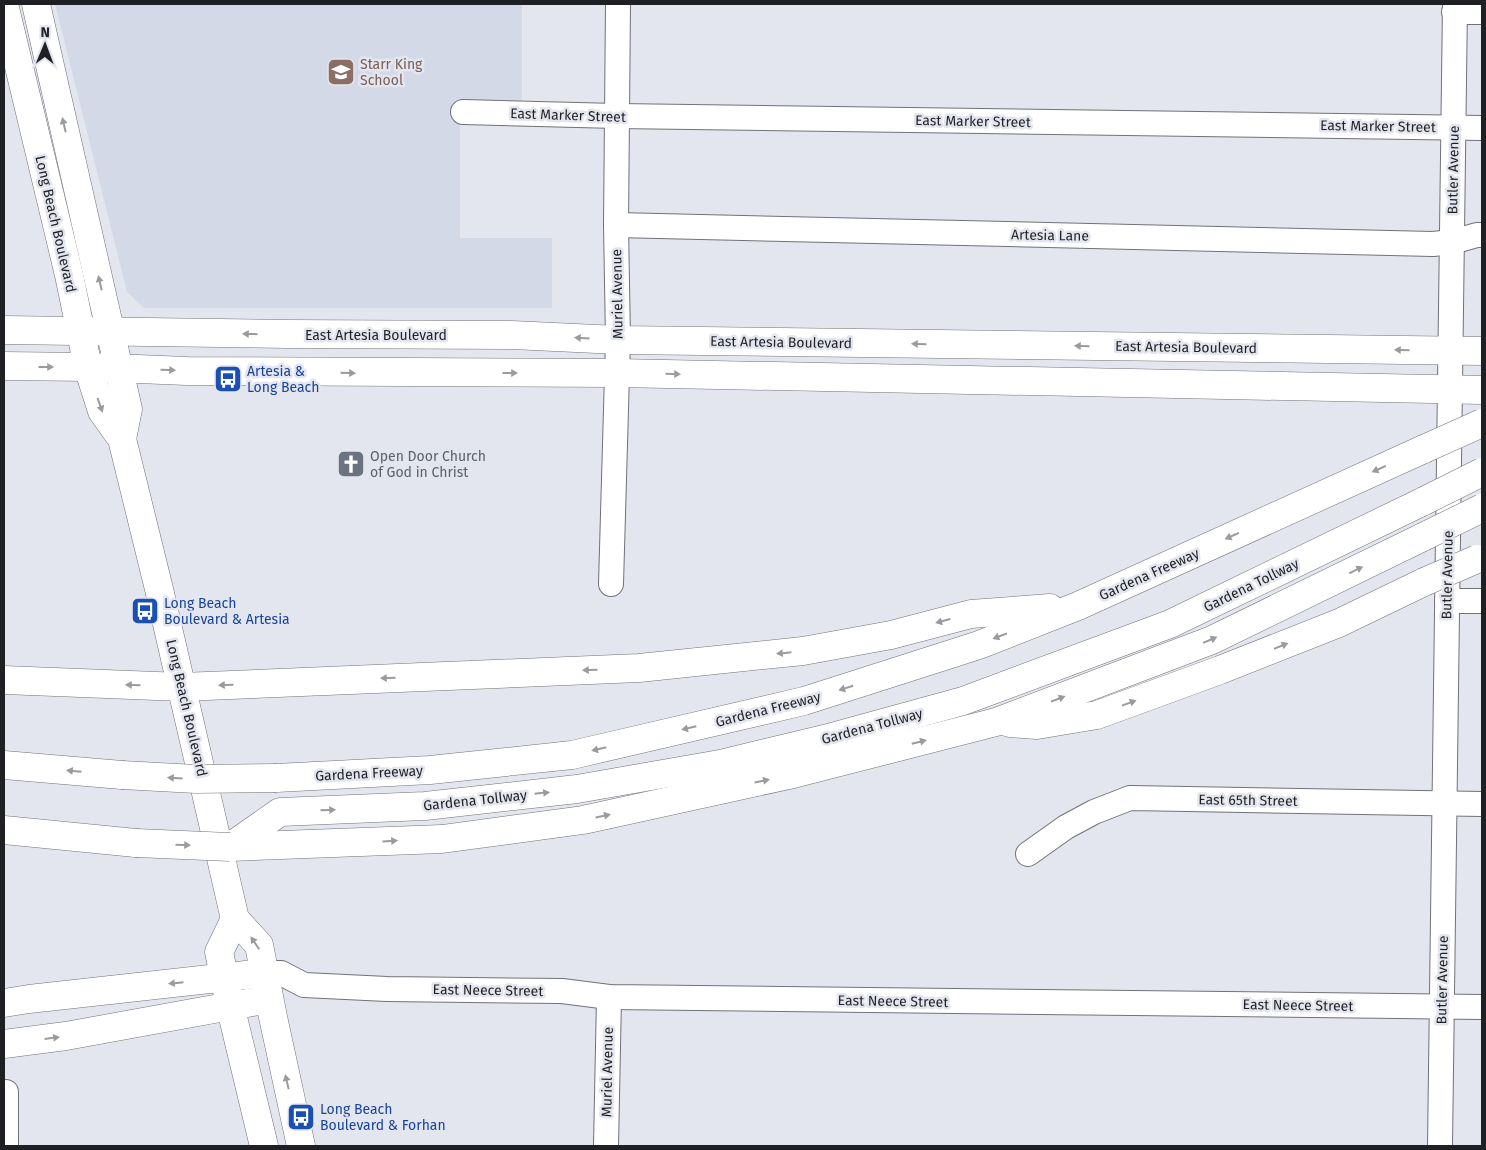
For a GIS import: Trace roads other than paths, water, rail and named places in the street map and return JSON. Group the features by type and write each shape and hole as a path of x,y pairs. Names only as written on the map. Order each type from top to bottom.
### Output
{"main road":[{"name":"Long Beach Boulevard","path":"4,4 69,275 88,367 102,411 122,439 182,686 235,919 259,945 301,1146"},
{"name":"Long Beach Boulevard","path":"36,4 128,409 122,439"},
{"name":"East Artesia Boulevard","path":"4,330 512,335 618,340 1482,351"},
{"path":"4,366 197,371 617,373 1450,391 1482,390"},
{"name":"Gardena Freeway","path":"4,765 196,779 276,778 430,770 572,756 804,701 979,645 1078,606 1482,423"},
{"name":"Gardena Tollway","path":"230,847 280,812 424,806 577,789 720,764 842,735 963,701 1170,624 1424,494 1482,460"},
{"name":"Gardena Tollway","path":"646,738 700,756 905,707 1052,656 1145,619 1424,494 1482,472"},
{"path":"4,830 136,844 230,847 288,846 442,839 583,820 793,774 996,722 1212,640 1482,508"},
{"path":"996,722 1037,725 1097,715 1340,623 1424,582 1482,557"},
{"path":"4,680 182,686 639,668 803,651 891,635 971,614 1078,606"},
{"path":"4,850 136,844"},
{"path":"235,919 220,952 230,1005 264,1146"},
{"path":"4,1003 30,998 224,978 264,972"},
{"path":"4,1044 66,1036 269,999"}],"street":[{"name":"Muriel Avenue","path":"611,584 618,340 616,224 618,4"},
{"path":"1455,8 1482,12"},
{"name":"Butler Avenue","path":"1440,1146 1455,8"},
{"name":"East Marker Street","path":"463,112 617,116 1482,128"},
{"name":"Artesia Lane","path":"616,224 1433,244 1452,242 1477,234 1482,235"},
{"path":"1447,601 1482,601"},
{"name":"East 65th Street","path":"1028,854 1066,827 1130,798 1482,804"},
{"name":"East Neece Street","path":"264,972 281,973 304,985 387,989 562,991 609,998 1482,1007"},
{"path":"269,999 286,997 304,985"},
{"name":"Muriel Avenue","path":"606,1146 609,998"},
{"path":"6,1092 6,1146"}],"place":[{"name":"Starr King School","path":"341,72"},
{"name":"Artesia & Long Beach","path":"228,379"},
{"name":"Open Door Church of God in Christ","path":"351,464"},
{"name":"Long Beach Boulevard & Artesia","path":"145,611"},
{"name":"Long Beach Boulevard & Forhan","path":"301,1117"}]}
